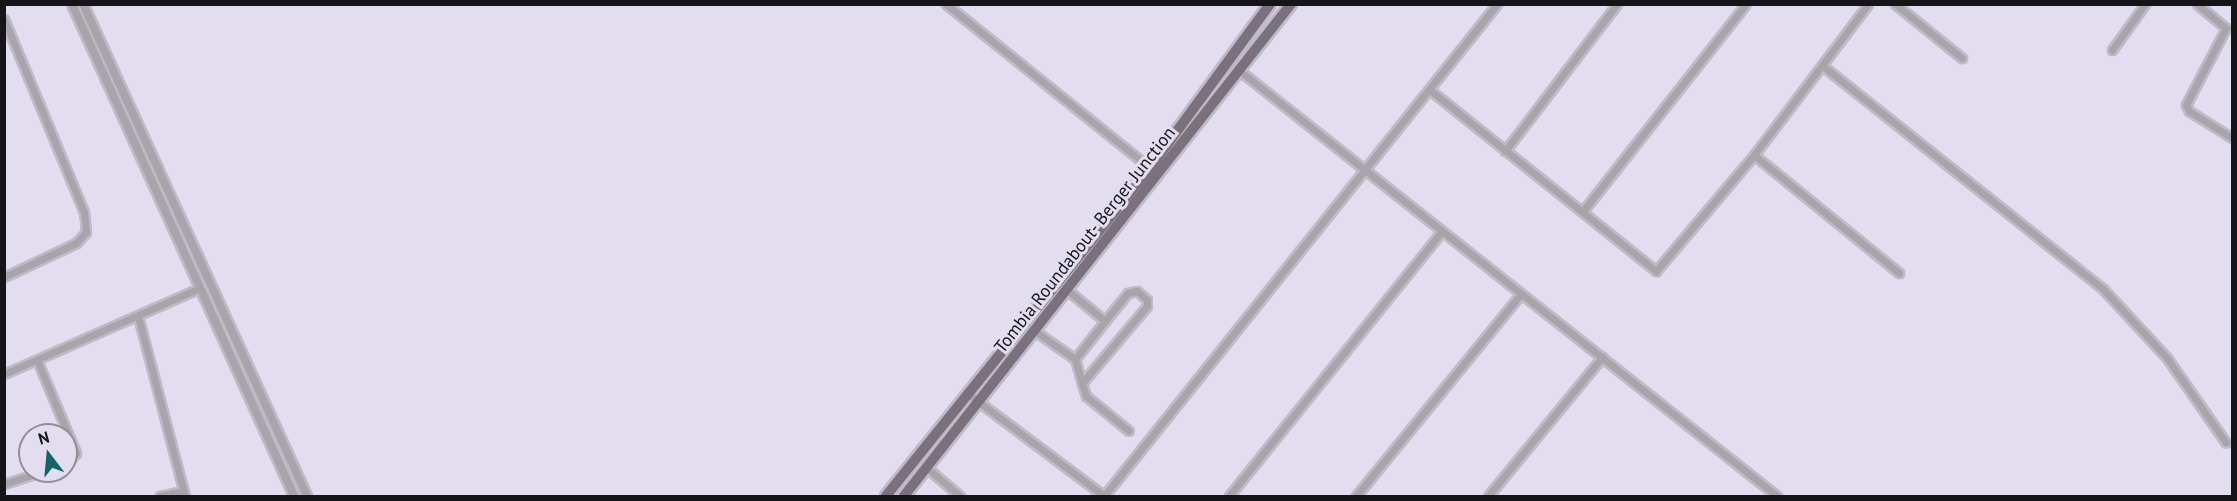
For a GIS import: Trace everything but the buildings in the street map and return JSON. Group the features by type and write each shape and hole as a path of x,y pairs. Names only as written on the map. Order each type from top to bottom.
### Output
{"main road":[{"name":"Tombia Roundabout- Berger Junction","path":"886,496 1150,168 1270,4"},
{"name":"Tombia Roundabout- Berger Junction","path":"904,496 1291,4"}],"street":[{"path":"72,4 294,496"},
{"path":"83,4 307,496"},
{"path":"946,4 1150,168"},
{"path":"967,393 1104,496 1362,170 1430,90 1497,4"},
{"path":"1504,151 1617,4"},
{"path":"1583,211 1746,4"},
{"path":"1430,90 1656,272 1824,67 1868,4"},
{"path":"1895,4 1962,58"},
{"path":"2112,50 2145,4"},
{"path":"2197,4 2226,28 2186,105 2232,138"},
{"path":"4,19 84,212 86,232 76,243 4,277"},
{"path":"1824,67 2104,290 2167,358 2226,443"},
{"path":"1240,71 1362,170 1777,496"},
{"path":"1754,155 1899,273"},
{"path":"1229,496 1442,231"},
{"path":"4,374 200,288"},
{"path":"1066,289 1105,321"},
{"path":"1075,359 1131,291 1137,291 1147,300 1147,306 1082,383"},
{"path":"1356,496 1521,294"},
{"path":"138,316 184,494 160,496"},
{"path":"1035,331 1075,359 1086,396 1129,431"},
{"path":"1488,496 1602,357"},
{"path":"37,360 63,423"},
{"path":"927,468 960,496"}]}
